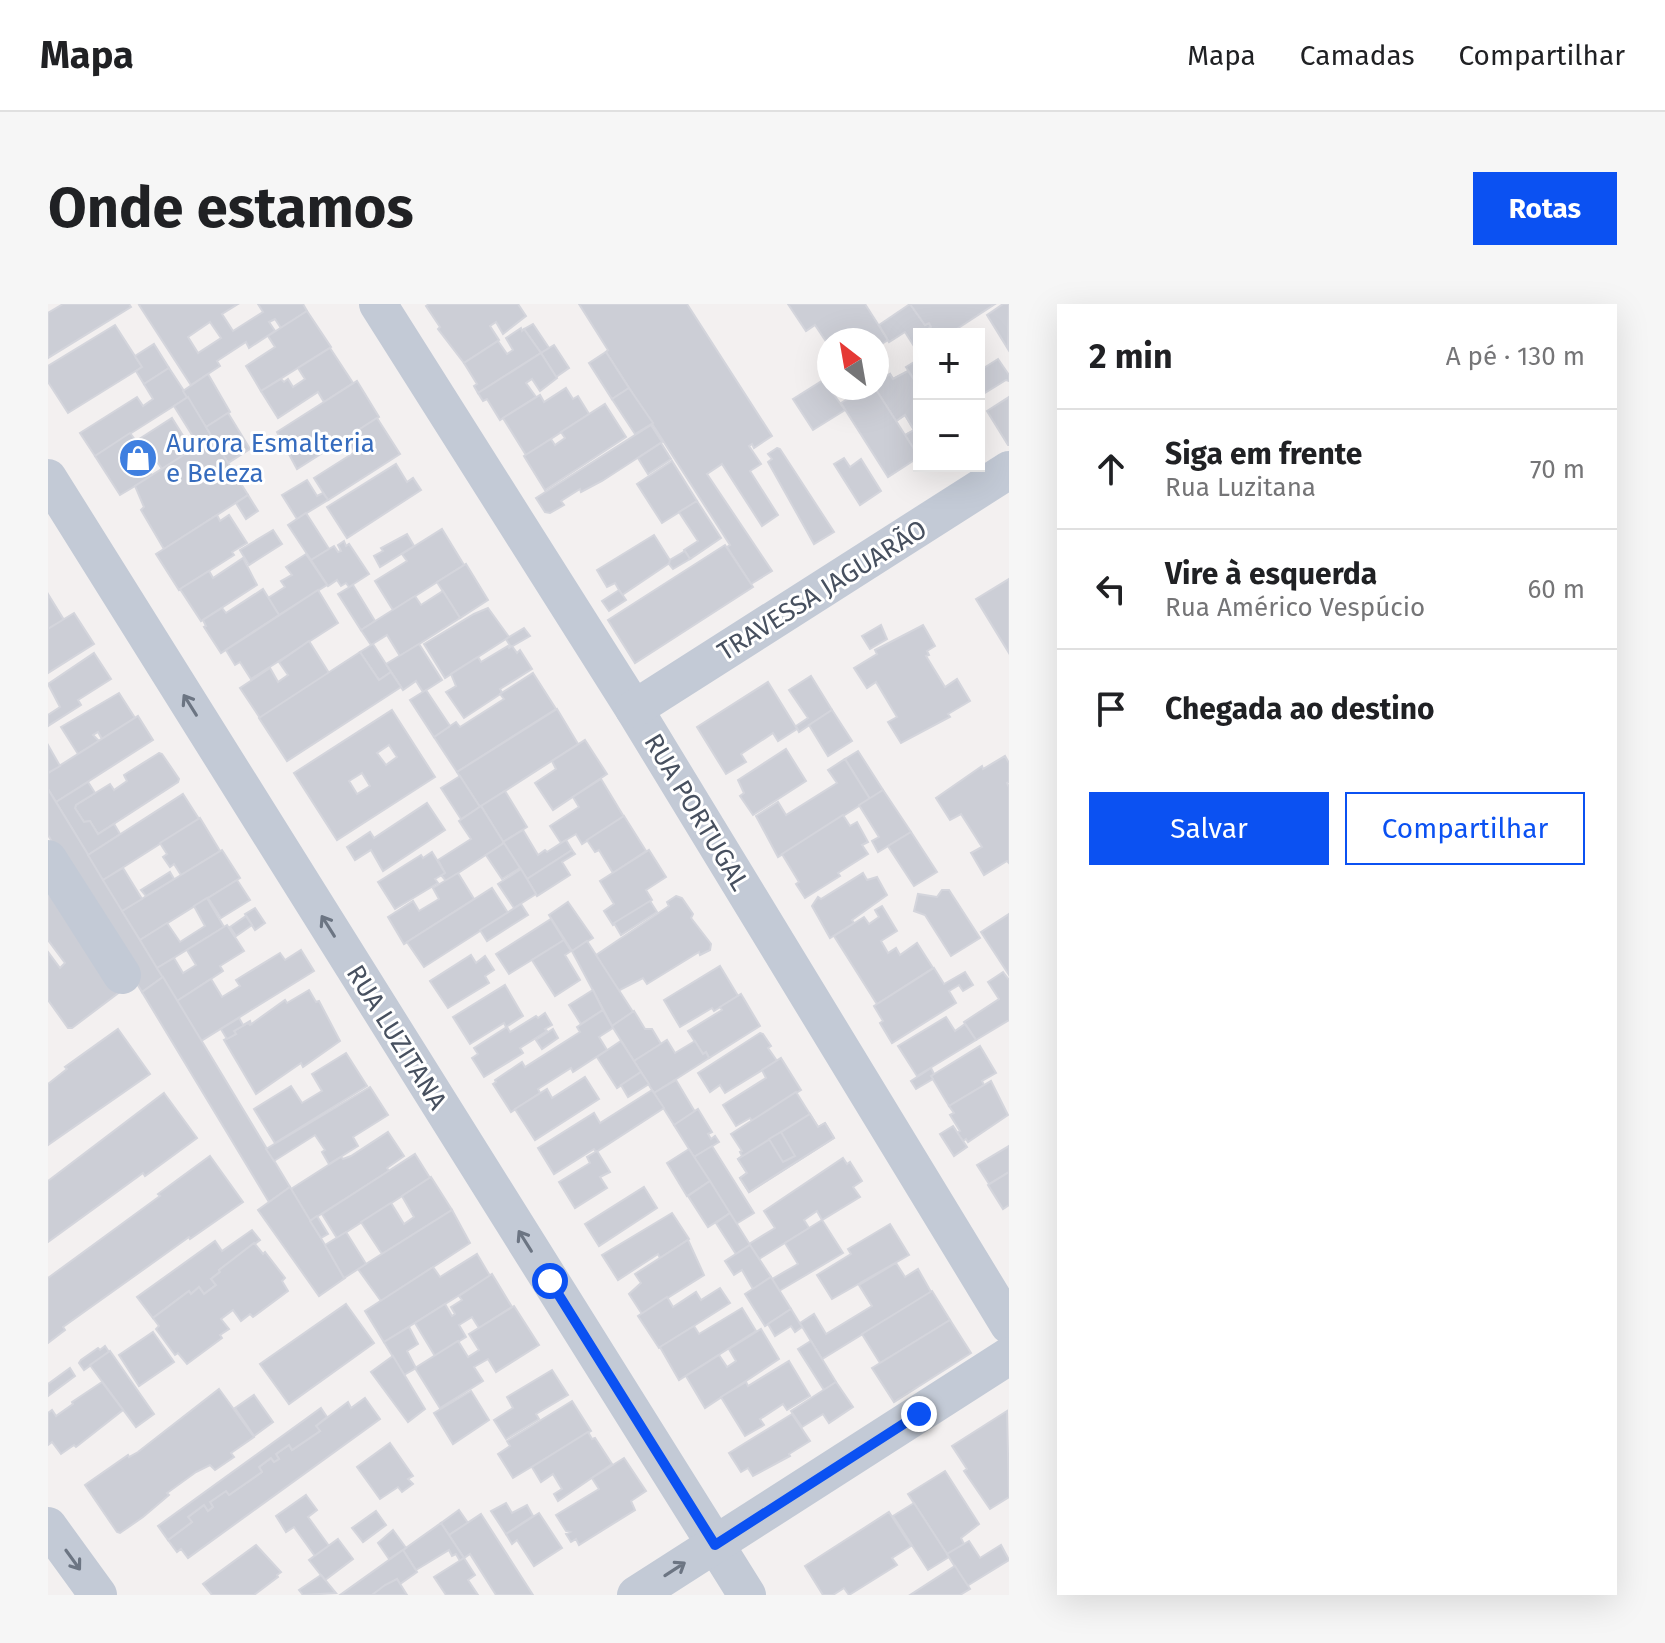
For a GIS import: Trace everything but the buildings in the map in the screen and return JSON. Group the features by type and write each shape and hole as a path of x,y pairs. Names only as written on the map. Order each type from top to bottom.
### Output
{"street":[{"name":"RUA PORTUGAL","path":"378,304 634,709 1009,1325"},
{"name":"TRAVESSA JAGUARÃO","path":"634,709 1009,470"},
{"name":"RUA LUZITANA","path":"48,478 747,1595"},
{"path":"48,859 122,975"},
{"path":"636,1595 1009,1356"},
{"path":"48,1526 98,1595"}],"place":[{"name":"Aurora Esmalteria e Beleza","path":"138,458"}],"route":[{"path":"550,1281 715,1545 919,1414"}]}
